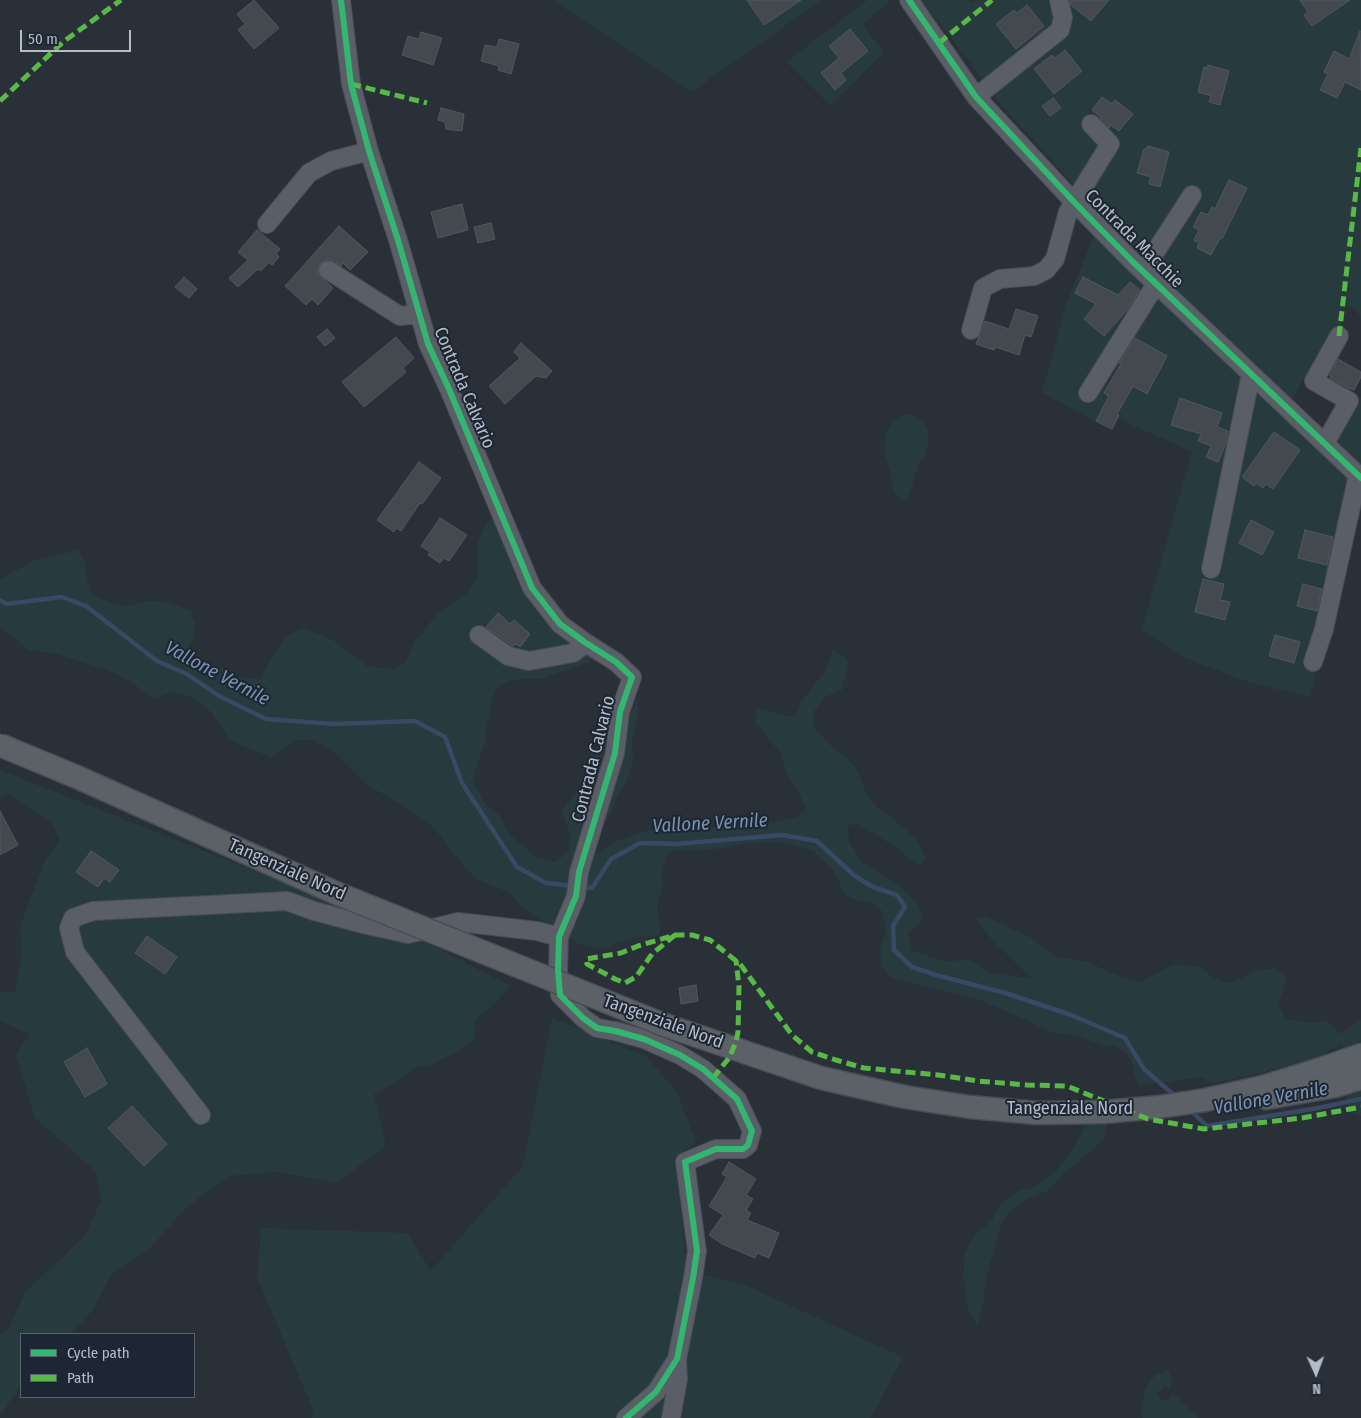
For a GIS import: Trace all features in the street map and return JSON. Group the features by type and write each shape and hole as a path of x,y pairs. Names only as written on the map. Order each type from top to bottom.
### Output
{"main road":[{"name":"Tangenziale Nord","path":"0,745 77,777 336,893 662,1024 821,1078 904,1097 970,1107 1037,1113 1103,1112 1159,1107 1206,1100 1263,1086 1361,1055"},
{"path":"1324,1068 1361,1047"},
{"path":"1206,1100 1242,1103 1335,1086 1361,1078"}],"street":[{"name":"Contrada Calvario","path":"340,0 351,84 369,151 398,240 428,344 449,389 532,588 560,624 616,662 632,677 620,712 615,753 579,872 576,896 559,937 558,970 560,995 583,1018 597,1028 644,1039 680,1055 703,1069 737,1099 752,1131 748,1145 743,1149 716,1149 685,1162 697,1251 677,1359 656,1392 626,1418"},
{"name":"Contrada Macchie","path":"909,0 976,96 1074,202 1156,284 1359,477"},
{"path":"976,96 1060,30 1063,18 1059,0"},
{"path":"971,330 983,288 1000,279 1034,276 1046,270 1055,259 1068,212 1110,144 1091,124"},
{"path":"267,224 309,173 332,161 369,151"},
{"path":"1143,271 1192,194"},
{"path":"328,270 400,316 419,314"},
{"path":"1088,393 1156,284"},
{"path":"1325,443 1349,400 1314,381 1339,336"},
{"path":"1211,569 1251,374"},
{"path":"1313,662 1324,629 1359,477"},
{"path":"479,635 508,656 529,661 573,653 586,643"},
{"path":"201,1115 102,989 76,952 70,928 73,918 93,912 287,900 314,911 367,926 408,934 458,922 537,931 559,937"},
{"path":"671,1418 678,1379 677,1359"}],"green space":[{"path":"552,0 822,0 691,92"},
{"path":"867,0 891,0 863,24 884,53 830,105 787,62"},
{"path":"920,0 967,0 972,3 976,0 1361,0 1361,321 1360,316 1353,308 1345,307 1342,326 1336,326 1291,401 1199,313 1072,183 998,101 954,41"},
{"path":"1094,236 1196,335 1361,488 1310,697 1251,683 1182,657 1142,629 1192,452 1119,419 1112,431 1042,392 1067,302"},
{"path":"1361,397 1361,470 1332,442"},
{"path":"910,414 922,419 927,428 929,442 925,456 919,462 907,499 901,500 893,491 884,446 886,434 891,423 901,415"},
{"path":"492,518 501,531 515,574 532,601 594,653 590,662 544,678 510,680 497,687 492,702 485,734 486,741 473,780 484,803 499,815 510,835 536,857 555,862 569,852 570,833 561,811 589,776 591,758 598,745 627,720 637,699 638,713 632,741 633,761 627,782 617,797 611,815 602,826 591,857 614,842 649,830 680,832 724,826 760,825 797,817 806,809 798,791 786,773 781,754 755,722 756,708 795,717 800,703 825,671 833,649 847,658 848,666 842,690 825,697 814,711 813,726 830,745 856,767 865,791 877,807 903,827 918,842 926,859 920,866 898,849 857,823 848,826 849,841 863,863 902,888 918,904 923,919 908,933 912,951 945,961 971,960 989,972 1031,978 994,943 976,917 987,917 1032,938 1055,957 1088,962 1116,975 1140,982 1173,964 1199,967 1214,978 1229,983 1256,971 1275,968 1287,978 1278,1005 1287,1019 1314,1023 1326,1020 1341,1034 1361,1019 1361,1116 1348,1112 1342,1043 1317,1058 1248,1076 1212,1083 1201,1077 1139,1086 1132,1062 1125,1052 1114,1046 1104,1045 1077,1036 1047,1031 982,1001 890,977 881,965 880,948 886,932 882,911 872,902 857,901 845,895 833,870 813,851 781,842 745,844 709,850 674,851 666,856 662,872 663,883 657,907 661,926 659,935 635,938 613,944 604,949 577,943 541,920 517,902 508,892 478,880 466,869 434,828 403,806 368,785 339,756 314,740 298,740 271,757 230,741 211,712 192,697 174,692 153,699 133,683 110,671 53,653 28,650 0,626 0,579 33,561 78,550 85,563 91,593 106,601 123,606 148,601 161,601 190,611 195,623 186,657 217,666 236,677 260,679 273,655 286,637 301,628 323,635 336,642 367,666 393,669 406,663 414,641 424,632 433,618 470,591 477,576 478,541"},
{"path":"0,770 290,885 440,949 510,986 497,1001 475,1020 475,1039 436,1063 412,1069 395,1084 374,1094 386,1146 336,1183 278,1172 229,1176 187,1207 149,1249 111,1275 92,1311 72,1333 20,1333 20,1386 0,1416 0,1334 9,1328 25,1293 86,1234 101,1200 96,1172 35,1118 16,1056 29,1034 0,1021 0,992 15,992 21,956 20,926 45,860 60,840 51,821 9,794 0,797"},
{"path":"552,1018 646,1056 677,1092 696,1142 677,1156 686,1271 743,1284 903,1357 871,1418 312,1418 314,1412 257,1277 261,1228 407,1233 431,1271 523,1166"},
{"path":"1090,1120 1108,1121 1104,1138 1099,1144 1064,1174 1048,1191 1024,1200 1002,1221 985,1282 984,1300 978,1327 969,1313 963,1275 965,1253 974,1236 992,1220 1002,1202 1021,1190 1029,1189 1045,1180 1056,1171"},
{"path":"1169,1369 1173,1383 1169,1389 1165,1386 1157,1394 1164,1402 1173,1393 1198,1418 1143,1418 1141,1412 1145,1390 1155,1375"}],"building":[{"path":"254,0 279,28 254,49 238,30 245,24 237,14"},
{"path":"747,0 801,0 764,25"},
{"path":"1070,0 1109,0 1091,21 1071,5"},
{"path":"1300,0 1350,0 1312,26 1304,15 1308,12"},
{"path":"1027,5 1044,26 1016,49 996,24 1014,10 1017,13"},
{"path":"850,29 868,51 841,73 846,80 835,90 821,73 839,58 829,46"},
{"path":"1360,31 1361,90 1345,82 1337,98 1320,90 1328,74 1324,72 1334,51 1349,59"},
{"path":"421,32 442,38 433,65 402,55 408,36 419,39"},
{"path":"499,39 519,44 511,74 498,70 499,66 481,61 485,45 497,47"},
{"path":"1065,50 1082,71 1054,94 1034,69 1052,55 1055,58"},
{"path":"1208,65 1229,71 1220,105 1209,102 1211,96 1198,92 1204,67 1207,68"},
{"path":"1102,97 1112,104 1115,100 1133,114 1119,131 1111,125 1109,128 1101,117 1092,110"},
{"path":"1053,98 1061,108 1050,116 1042,106"},
{"path":"441,108 464,114 462,131 446,129 445,122 438,120"},
{"path":"1148,146 1169,152 1160,187 1149,184 1151,177 1137,173 1144,149 1147,149"},
{"path":"1229,180 1247,188 1222,239 1220,238 1211,255 1197,248 1199,243 1194,240 1199,230 1193,227 1201,212 1208,215 1212,207 1215,209"},
{"path":"462,204 468,230 438,238 431,212"},
{"path":"491,223 495,239 478,243 474,227"},
{"path":"339,226 368,252 350,270 343,263 341,266 329,259 323,261 317,270 318,274 333,288 318,305 312,299 306,305 285,286"},
{"path":"257,230 280,249 276,254 279,257 272,265 269,262 261,271 258,269 238,287 229,278 248,260 238,252"},
{"path":"184,277 197,289 189,298 175,287"},
{"path":"1083,277 1118,295 1130,282 1140,290 1128,309 1104,336 1084,319 1096,304 1075,293"},
{"path":"1016,309 1038,316 1031,337 1025,335 1019,355 995,347 994,350 976,344 985,321 1009,329"},
{"path":"327,329 335,338 325,346 317,337"},
{"path":"396,337 414,358 403,368 406,372 364,407 342,382"},
{"path":"1135,338 1167,356 1147,394 1133,386 1117,414 1119,415 1112,429 1096,421 1109,396 1104,393 1121,364 1119,363"},
{"path":"521,343 552,371 546,378 536,376 505,404 489,386 520,358 514,352"},
{"path":"1338,359 1361,372 1361,377 1354,390 1330,378 1331,376 1329,375"},
{"path":"1180,398 1222,413 1217,427 1228,431 1226,443 1218,462 1206,457 1211,446 1198,441 1201,434 1171,425"},
{"path":"1274,432 1300,450 1273,489 1266,484 1263,488 1256,483 1254,486 1242,477"},
{"path":"419,462 441,478 422,504 420,503 401,531 396,528 394,532 377,520"},
{"path":"440,518 467,535 449,561 444,558 440,563 428,555 430,552 421,546"},
{"path":"1251,520 1274,532 1262,555 1239,543"},
{"path":"1305,530 1333,537 1327,565 1298,558"},
{"path":"1203,579 1224,584 1220,600 1230,602 1225,620 1195,612"},
{"path":"1303,584 1322,589 1317,611 1297,606"},
{"path":"498,613 510,624 514,620 530,634 520,647 516,644 513,646 486,627"},
{"path":"1275,635 1300,642 1294,663 1269,656"},
{"path":"0,811 18,845 0,855"},
{"path":"91,851 119,870 110,882 104,878 98,887 76,872"},
{"path":"147,936 177,957 165,974 135,953"},
{"path":"696,985 698,1001 681,1004 679,988"},
{"path":"87,1048 107,1084 85,1097 64,1062"},
{"path":"132,1106 167,1144 144,1166 108,1128"},
{"path":"729,1162 756,1179 746,1195 753,1199 746,1210 751,1213 747,1220 779,1233 769,1258 757,1253 755,1258 722,1244 709,1235 723,1215 709,1206 727,1177 722,1174"}],"waterway":[{"name":"Vallone Vernile","path":"0,600 6,604 62,597 86,606 157,661 187,674 219,696 266,719 334,724 415,721 445,737 462,783 517,867 546,883 573,886"},
{"name":"Vallone Vernile","path":"581,887 592,888 611,859 640,843 676,844 782,835 817,841 855,876 873,887 897,895 905,907 893,926 894,950 912,967 1005,993 1071,1015 1125,1038 1144,1069 1175,1096"},
{"name":"Vallone Vernile","path":"1190,1110 1207,1126 1313,1109 1361,1099"}],"marked path":[{"path":"0,101 63,42 121,0"},
{"path":"939,43 992,0"},
{"path":"351,84 427,103"},
{"path":"1339,336 1361,148"},
{"path":"675,935 652,954 636,977 625,983 587,964 586,959 621,953 675,935 692,935 710,940 740,964 792,1035 812,1052 864,1068 978,1081 1067,1086 1148,1119 1204,1129 1302,1118 1361,1107"},
{"path":"713,1078 729,1058 738,1032 739,987 736,960"}],"cycle path":[{"path":"341,0 351,84 369,151 398,240 428,344 449,389 532,588 560,624 616,662 632,677 620,712 615,753 579,872 576,896 559,937 558,969 560,995 583,1018 597,1028 644,1039 680,1055 703,1069 737,1099 752,1131 748,1145 743,1149 716,1149 685,1162 697,1251 677,1359 656,1392 626,1418"},
{"path":"909,0 976,97 1074,202 1132,261 1361,478"}]}
